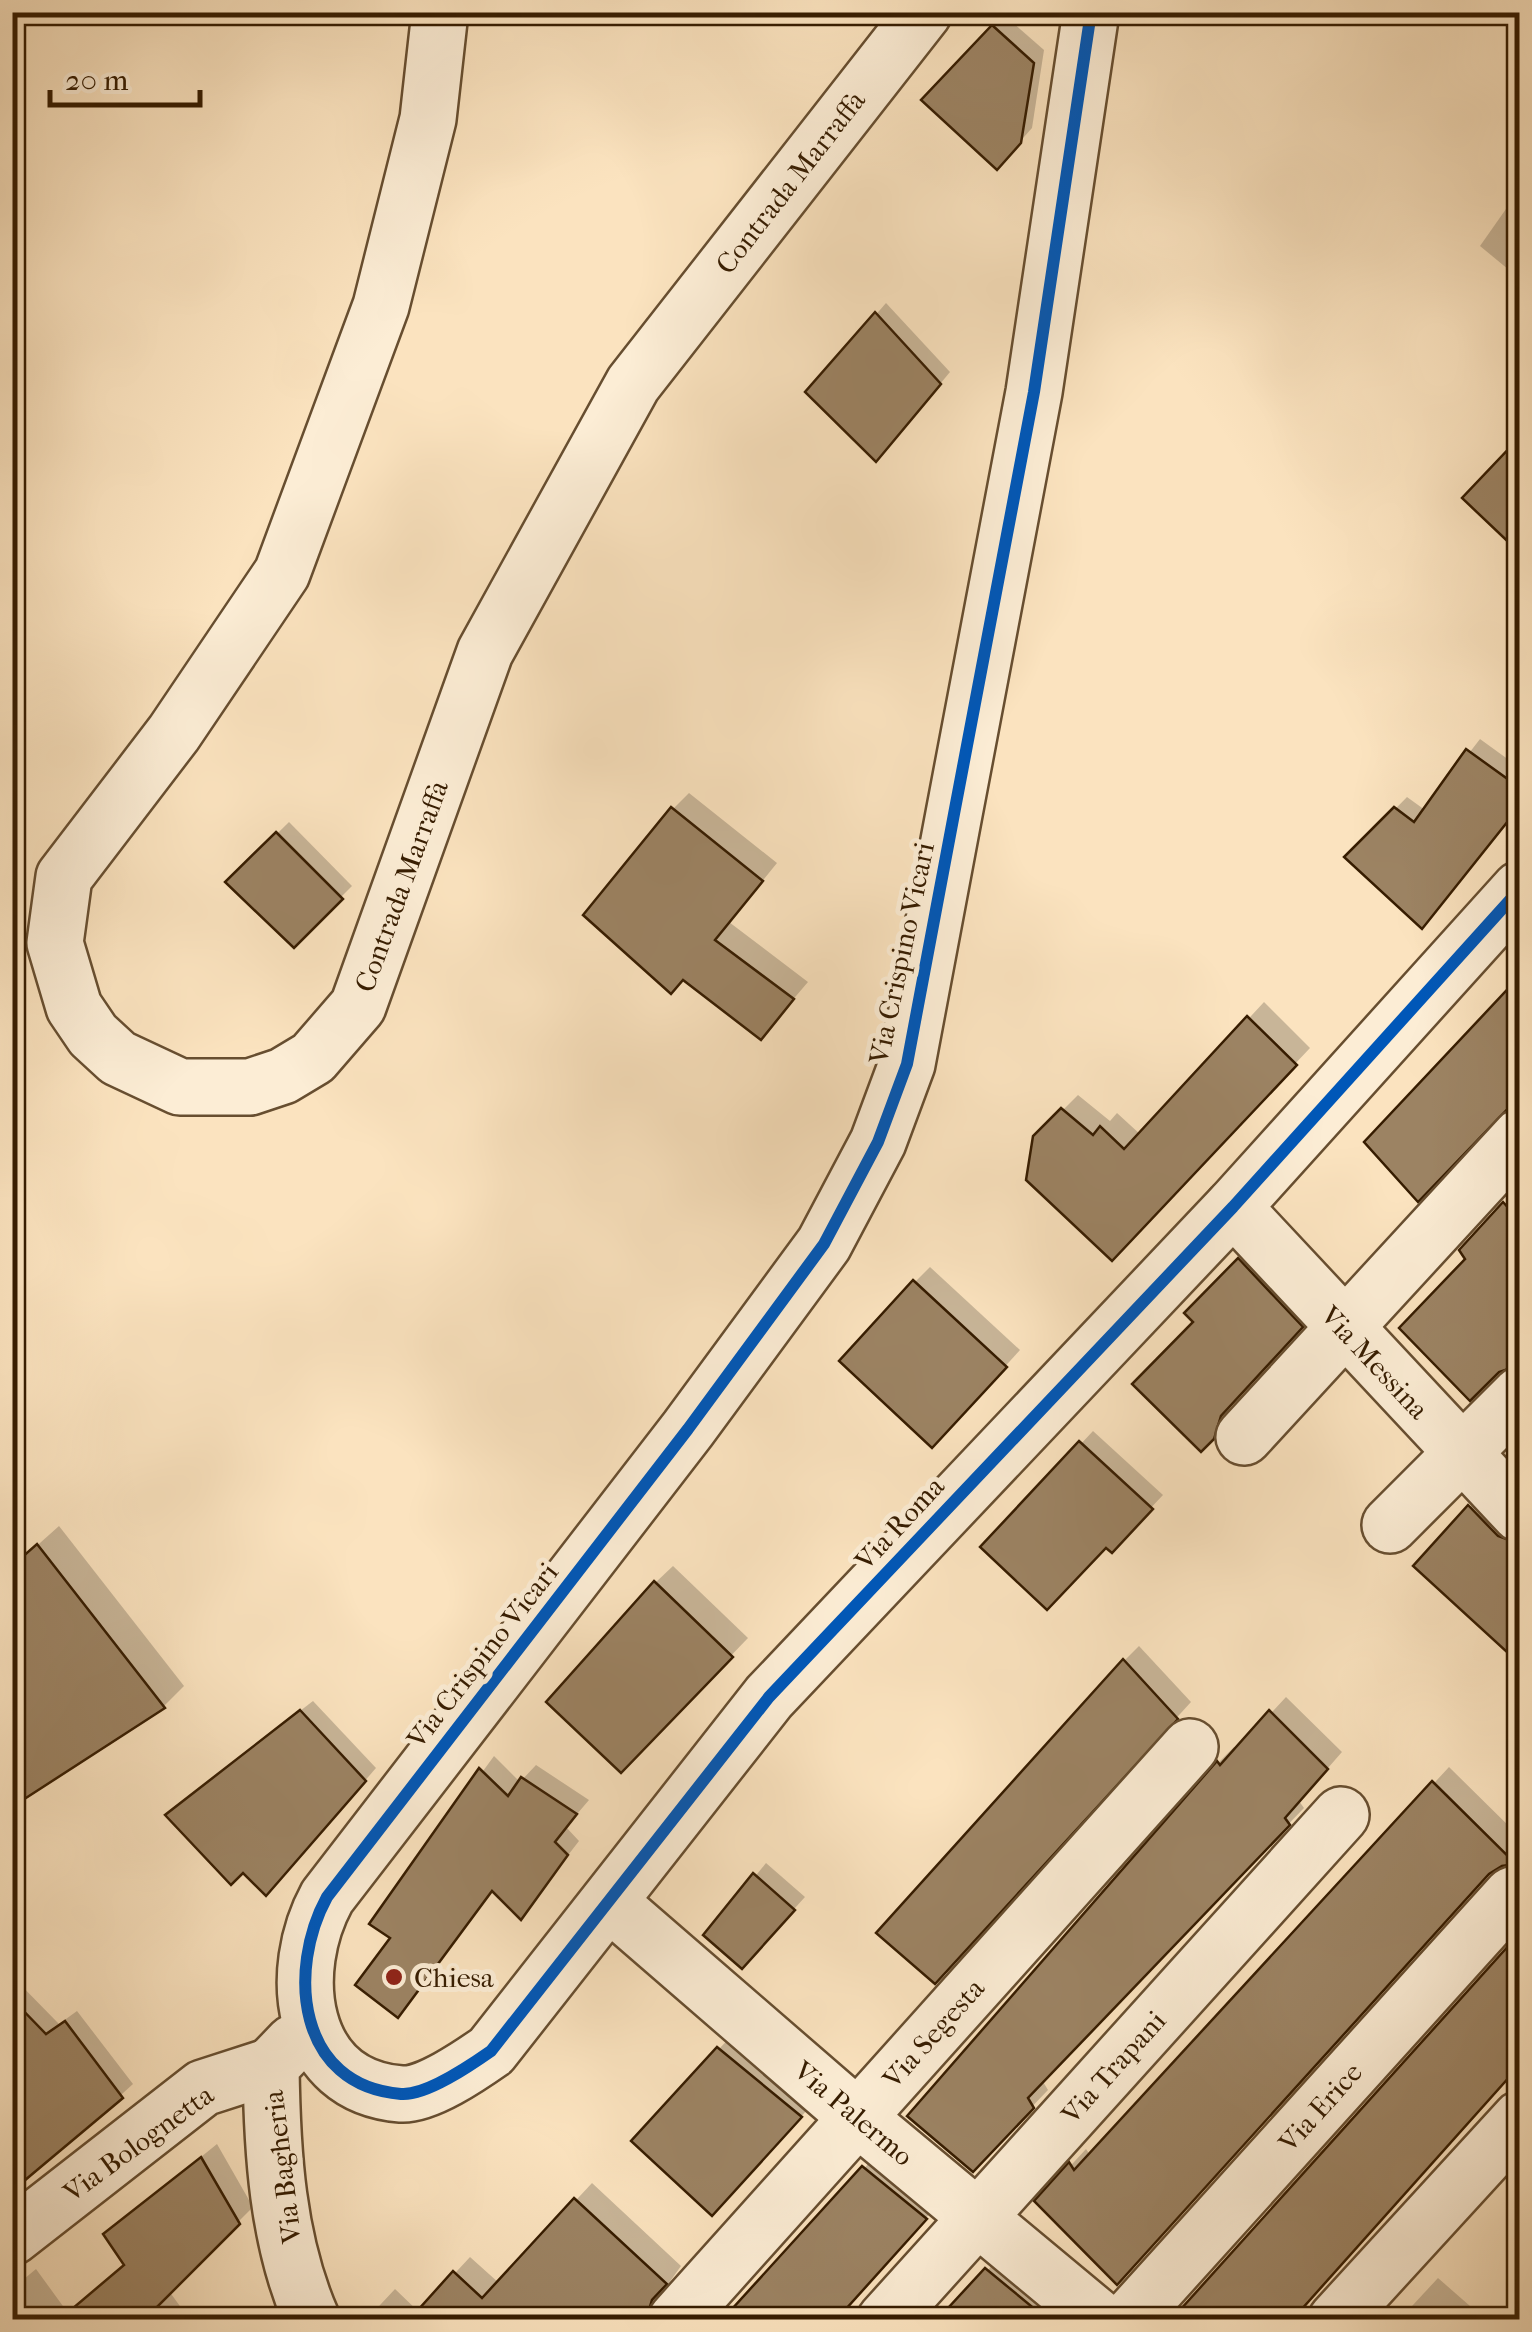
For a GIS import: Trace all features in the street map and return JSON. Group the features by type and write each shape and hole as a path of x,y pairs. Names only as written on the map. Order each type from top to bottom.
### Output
{"street":[{"name":"Contrada Marraffa","path":"440,12 428,119 381,306 282,573 174,733 64,876 55,943 61,976 74,1007 118,1058 147,1075 180,1087 250,1087 282,1076 312,1058 358,1006 485,652 632,384 924,12"},
{"name":"Via Crispino Vicari","path":"309,2026 302,1974 310,1928 327,1896 688,1429 824,1244 878,1142 907,1064 962,776 1034,392 1091,12"},
{"name":"Via Roma","path":"309,2026 332,2061 362,2083 404,2095 459,2074 490,2051 769,1697 1233,1207 1520,889"},
{"path":"1244,1438 1520,1137"},
{"name":"Via Messina","path":"1233,1207 1341,1328 1520,1514"},
{"path":"1390,1525 1520,1395"},
{"name":"Via Segesta","path":"676,2320 1190,1747"},
{"name":"Via Trapani","path":"886,2320 1341,1815"},
{"name":"Via Erice","path":"1128,2320 1512,1895"},
{"name":"Via Palermo","path":"610,1903 857,2118 1101,2320"},
{"name":"Via Bagheria","path":"309,2026 272,2066 272,2132 281,2215 312,2320"},
{"name":"Via Bolognetta","path":"12,2237 203,2088 272,2066"},
{"path":"1336,2320 1520,2119"}],"building":[{"path":"992,25 1034,63 1021,143 997,170 921,100"},
{"path":"875,312 941,384 876,462 805,392"},
{"path":"1520,437 1520,553 1462,498"},
{"path":"1466,749 1520,788 1520,806 1422,929 1344,857 1394,807 1414,822"},
{"path":"671,807 763,881 715,940 794,999 761,1040 683,980 671,994 583,915"},
{"path":"276,832 343,899 294,948 225,882"},
{"path":"1520,976 1520,1096 1418,1202 1364,1142"},
{"path":"1247,1016 1297,1065 1112,1261 1026,1180 1033,1136 1061,1108 1093,1135 1100,1126 1124,1149"},
{"path":"1503,1202 1520,1221 1520,1365 1499,1372 1470,1401 1399,1328 1465,1259 1459,1250"},
{"path":"1238,1258 1303,1327 1221,1416 1214,1439 1201,1452 1132,1384 1193,1322 1184,1313"},
{"path":"913,1280 1007,1367 932,1448 839,1361"},
{"path":"1079,1441 1153,1509 1112,1553 1106,1548 1047,1610 980,1547"},
{"path":"1468,1505 1498,1536 1520,1544 1520,1664 1413,1566"},
{"path":"37,1544 165,1708 12,1807 12,1566"},
{"path":"654,1581 733,1657 621,1773 546,1702"},
{"path":"1123,1659 1178,1719 935,1984 876,1933"},
{"path":"300,1710 366,1781 266,1896 243,1873 231,1885 165,1815"},
{"path":"1269,1710 1328,1769 1285,1818 1290,1825 1028,2098 1034,2108 973,2172 907,2116 1217,1761 1220,1765"},
{"path":"479,1768 508,1796 521,1777 577,1814 555,1842 568,1855 521,1920 492,1891 398,2018 355,1985 390,1938 369,1924"},
{"path":"1432,1781 1516,1864 1489,1874 1117,2285 1034,2201 1069,2162 1074,2170"},
{"path":"753,1873 795,1910 742,1969 703,1935"},
{"path":"1520,1933 1520,2065 1292,2320 1171,2320"},
{"path":"12,1999 46,2034 65,2021 123,2098 12,2191"},
{"path":"717,2047 802,2117 712,2216 631,2141"},
{"path":"201,2157 240,2224 144,2320 59,2320 124,2265 103,2234"},
{"path":"862,2166 927,2219 836,2320 722,2320"},
{"path":"574,2198 667,2284 652,2300 646,2320 409,2320 453,2271 482,2298"},
{"path":"985,2268 1048,2320 937,2320"}],"cycle path":[{"path":"1091,12 1034,392 907,1064 878,1142 824,1244 688,1429 327,1897 314,1926 305,1989 310,2020 321,2047 340,2070 366,2086 411,2093 448,2078 491,2051 769,1697 1233,1207 1520,889"}],"place":[{"name":"Chiesa","path":"394,1977"}]}
